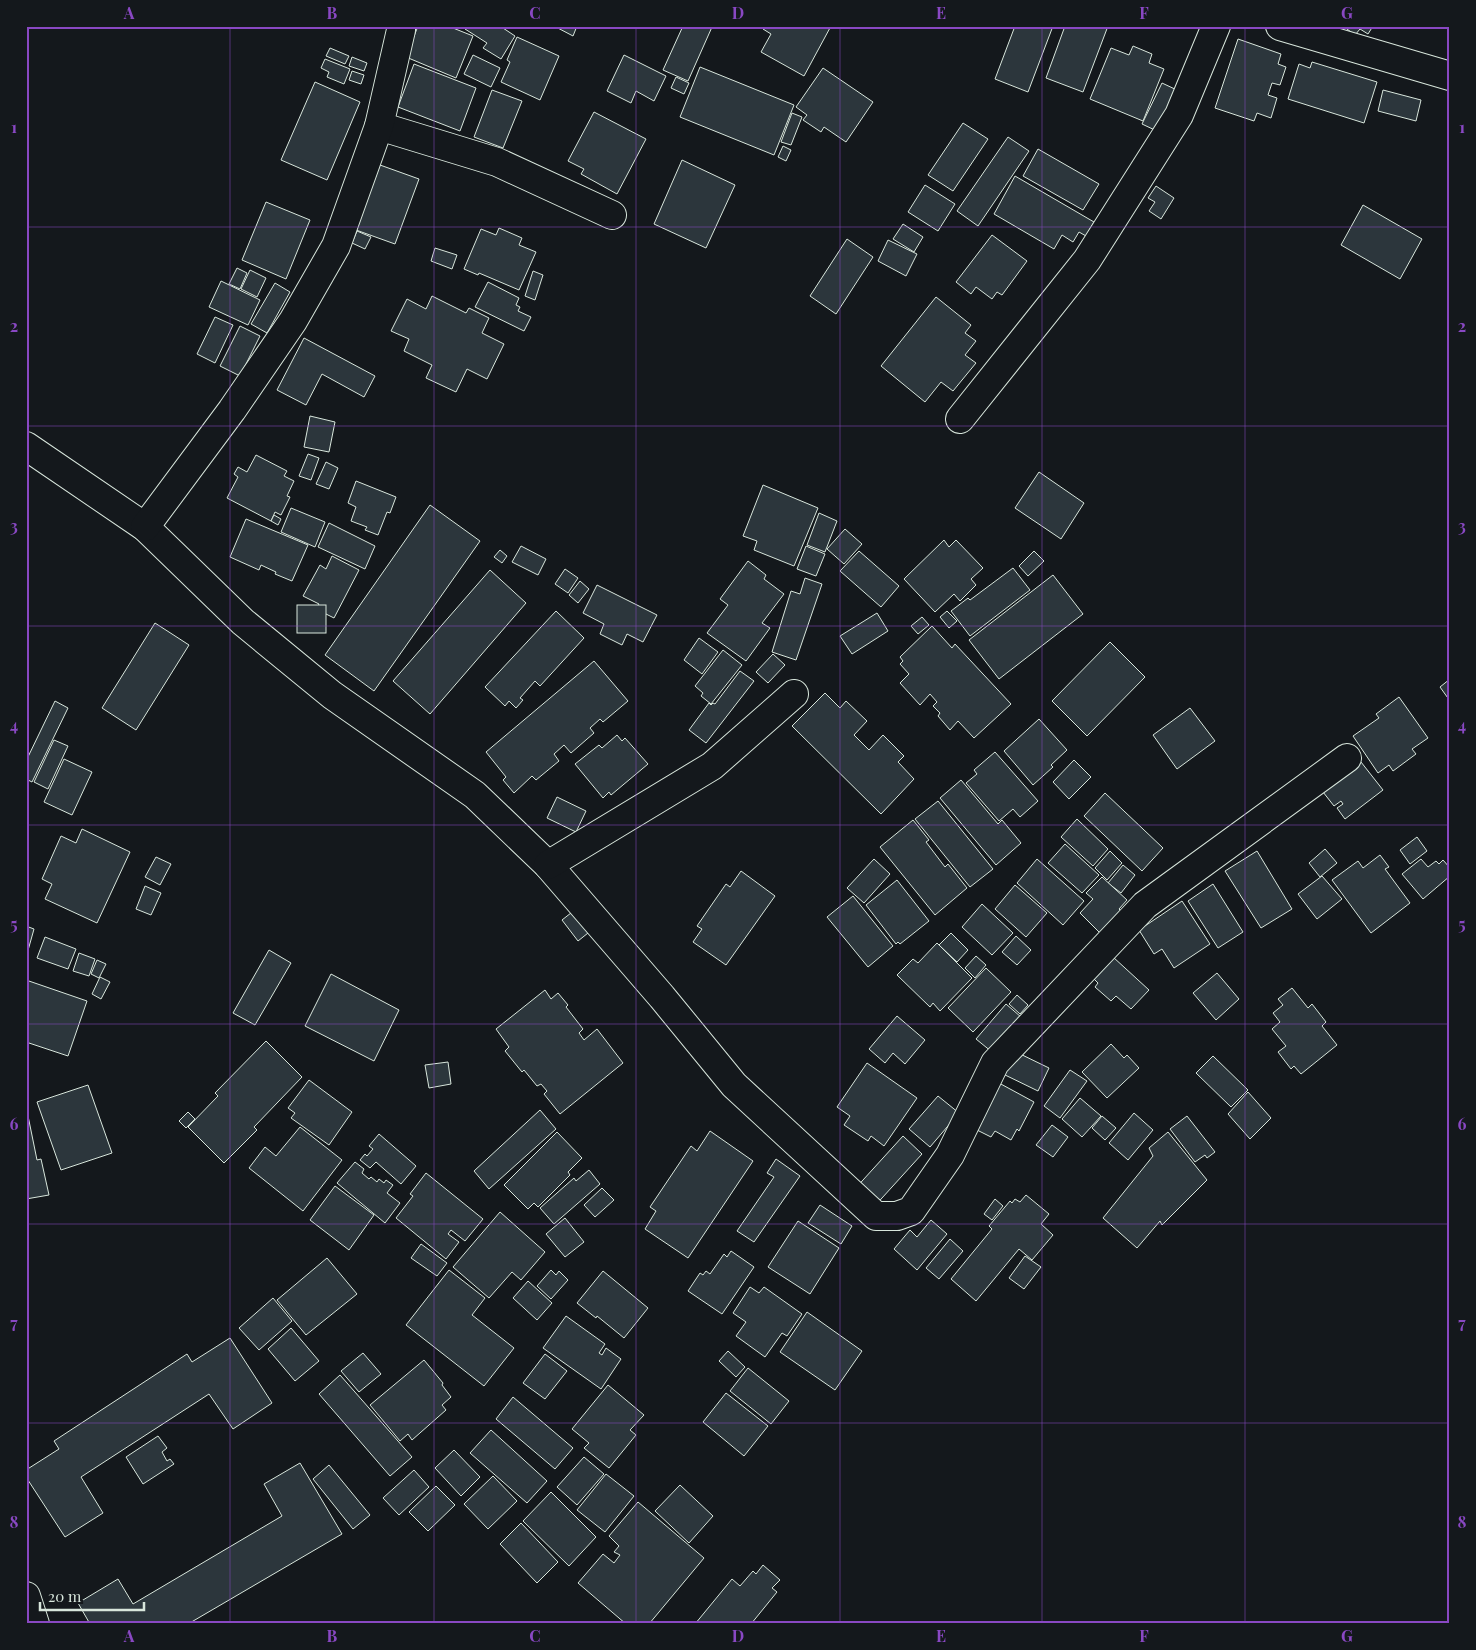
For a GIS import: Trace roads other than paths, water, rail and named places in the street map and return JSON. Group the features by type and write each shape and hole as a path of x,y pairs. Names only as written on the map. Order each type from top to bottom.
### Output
{"street":[{"path":"960,419 1087,260 1179,115 1216,26"},
{"path":"1280,26 1450,76"},
{"path":"145,527 232,410 293,321 336,246 379,126 401,30"},
{"path":"379,126 497,162 612,216"},
{"path":"26,446 145,527 243,622 332,695 475,795 548,865 662,997 734,1085 876,1216 896,1216 912,1211 950,1155 995,1063 1145,906 1347,758"},
{"path":"548,865 712,766 794,694"},
{"path":"26,1596 34,1624"}]}
